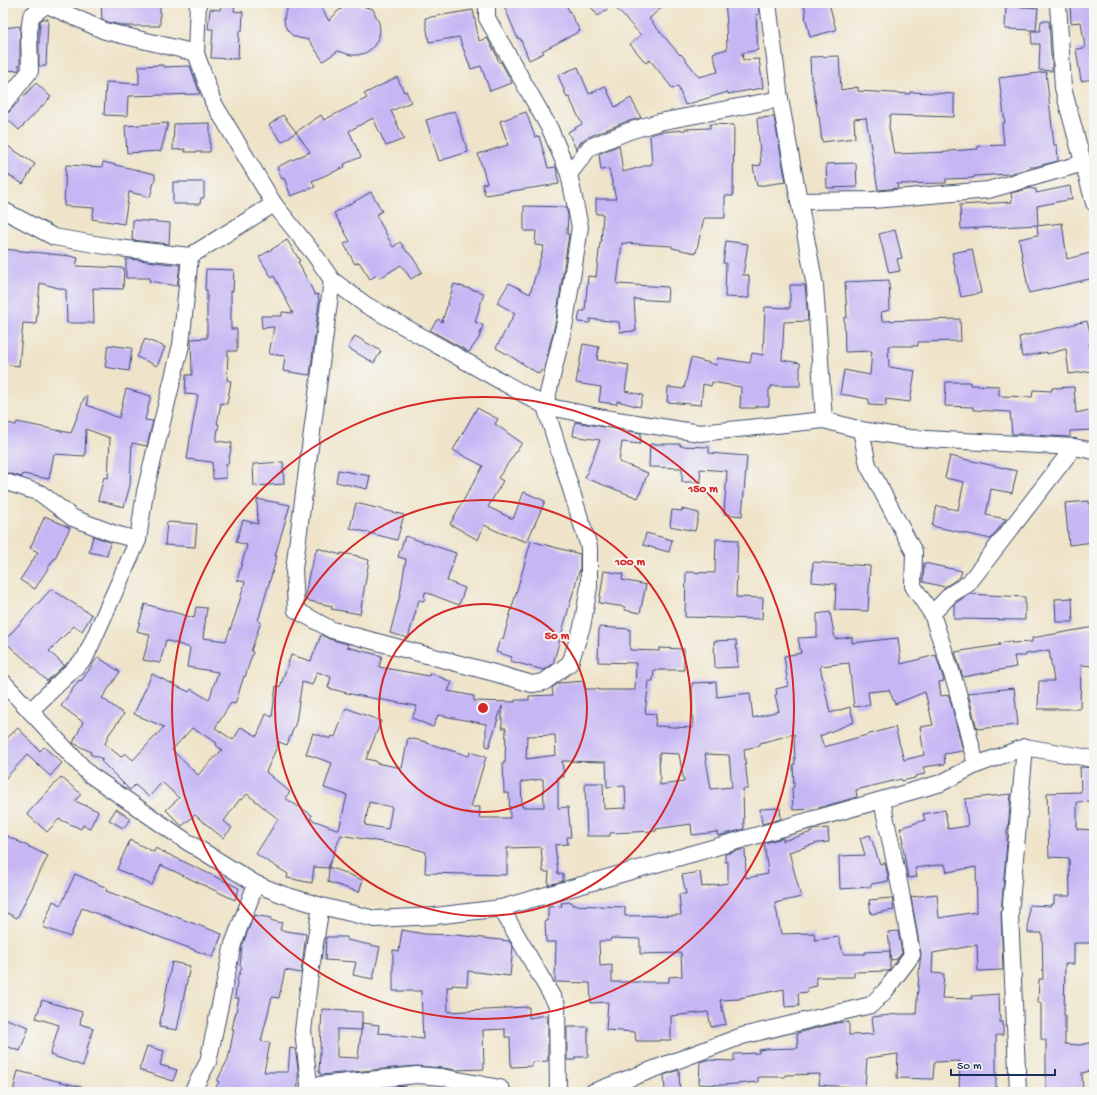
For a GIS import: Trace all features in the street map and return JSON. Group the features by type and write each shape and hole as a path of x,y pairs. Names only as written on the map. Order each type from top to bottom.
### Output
{"street":[{"path":"198,3 196,54 212,102 274,204 314,254 332,280 366,305 545,406 604,418 700,433 824,420 861,430 909,438 1074,447 1094,451"},
{"path":"332,280 294,569 296,610 332,630 532,684 544,682 570,663 582,627 589,587 589,547 545,406 565,322 580,227 569,174 550,129 487,18 487,3"},
{"path":"768,3 780,99 815,286 824,420"},
{"path":"1058,3 1063,88 1094,203"},
{"path":"3,105 30,71 29,33 31,16 45,4 105,31 196,54"},
{"path":"569,174 590,147 629,131 658,122 780,99"},
{"path":"799,201 873,200 988,190 1084,163"},
{"path":"3,210 54,237 118,248 190,256 274,204"},
{"path":"30,711 85,658 138,540 145,492 181,345 190,256"},
{"path":"861,430 868,465 914,552 913,586 932,614 957,689 976,765"},
{"path":"932,614 951,594 968,584 1074,447"},
{"path":"3,481 40,493 73,518 115,534 138,540"},
{"path":"3,682 89,774 186,841 256,884 284,895 321,906 376,919 435,916 501,908 941,783 976,765 1024,747 1094,759"},
{"path":"1018,1092 1010,914 1024,747"},
{"path":"593,1092 742,1036 870,1005 885,991 912,955 900,887 882,801"},
{"path":"192,1092 208,1062 233,944 256,884"},
{"path":"321,906 303,1031 310,1089 417,1075 442,1077 500,1088 503,1092"},
{"path":"501,908 556,1005 558,1092"}],"building":[{"path":"101,3 160,3 160,26 125,26 108,22 102,19"},
{"path":"221,3 235,3 234,11 243,12 242,31 239,31 238,59 211,58 213,29 208,29 210,9 220,10"},
{"path":"292,3 317,3 329,21 338,11 351,5 358,5 373,9 379,23 379,37 371,49 365,53 351,55 338,51 323,61 309,40 293,36 285,26 285,13"},
{"path":"512,3 565,3 580,31 542,51 544,53 529,60 504,6"},
{"path":"588,3 666,3 649,19 680,55 681,54 699,77 718,72 713,53 727,49 725,3 758,3 759,14 756,15 758,50 742,53 743,60 759,59 763,88 728,94 728,92 685,105 678,86 673,89 650,60 646,63 630,44 641,35 613,5 598,16"},
{"path":"804,3 829,3 836,30 810,37 805,16"},
{"path":"1070,3 1092,3 1094,79 1081,81 1076,49 1085,48 1081,22 1071,23"},
{"path":"1006,6 1038,8 1036,30 1005,29"},
{"path":"473,10 479,41 487,38 512,83 490,91 481,66 471,69 459,37 429,42 425,18"},
{"path":"43,19 48,19 46,66 39,66 40,21"},
{"path":"1041,21 1049,21 1052,71 1039,70 1040,44 1032,44 1031,31 1040,31"},
{"path":"20,26 20,65 18,65 20,68 19,70 3,71 3,28"},
{"path":"839,56 841,90 858,87 858,91 910,94 910,92 954,94 954,117 890,115 889,127 894,154 949,152 978,149 978,146 1004,145 1002,123 1005,123 999,78 1046,72 1054,145 1057,145 1058,161 1030,167 1009,174 974,176 974,178 946,179 946,183 897,184 898,188 878,190 866,118 854,119 855,138 822,142 819,116 811,80 810,57"},
{"path":"163,65 163,67 190,66 200,94 128,96 127,116 104,115 106,82 139,84 139,66"},
{"path":"578,67 589,94 605,86 615,107 631,98 641,118 625,122 586,138 576,149 568,132 582,124 569,97 567,98 558,75"},
{"path":"397,77 404,92 406,91 411,102 391,111 404,139 386,146 373,118 349,131 361,157 344,164 345,167 312,181 315,187 291,196 284,178 282,179 277,167 310,152 296,132 321,115 324,120 367,98 364,94"},
{"path":"36,83 51,97 19,130 4,116"},
{"path":"455,111 468,152 439,161 426,120"},
{"path":"526,112 535,137 539,136 548,168 556,167 559,184 485,195 482,184 487,183 478,154 508,145 500,121"},
{"path":"283,115 296,132 282,142 269,125"},
{"path":"774,117 786,182 757,186 753,166 761,165 757,118"},
{"path":"168,123 161,151 127,153 125,126"},
{"path":"210,123 210,152 185,152 185,149 173,150 174,124"},
{"path":"710,124 734,125 733,196 725,196 725,218 704,218 696,253 672,248 672,246 622,243 617,284 668,287 667,301 634,299 636,331 620,332 619,322 590,319 590,323 578,322 580,311 585,311 588,276 596,277 601,243 603,214 596,214 596,199 616,199 609,169 601,170 599,154 619,145 623,172 652,164 650,135 660,132 685,129 710,128"},
{"path":"3,143 35,164 23,184 3,172"},
{"path":"103,162 155,174 150,197 129,192 124,224 92,219 94,208 64,206 66,165 102,167"},
{"path":"856,163 857,187 827,188 826,164"},
{"path":"173,182 204,182 204,198 201,198 200,204 173,204"},
{"path":"1070,186 1072,199 1037,206 1038,225 961,229 960,205 1012,202 1011,193 1032,188 1036,189 1036,193"},
{"path":"371,192 382,211 376,215 393,247 400,242 422,272 411,279 401,265 380,278 377,275 370,279 359,262 355,264 344,244 350,241 334,213"},
{"path":"524,206 566,207 568,215 567,234 569,234 556,320 545,365 539,374 496,348 515,313 497,303 509,283 530,294 544,246 535,245 536,231 524,231"},
{"path":"133,220 170,223 169,244 132,240"},
{"path":"1062,223 1067,259 1094,252 1094,278 1029,293 1019,239 1038,235 1037,226"},
{"path":"895,230 902,258 897,259 900,271 889,273 879,234"},
{"path":"287,240 300,261 298,262 315,295 318,294 319,302 310,375 283,371 285,356 269,354 274,327 262,328 261,316 282,316 282,312 293,313 274,276 272,278 259,257"},
{"path":"726,241 748,244 743,275 749,275 749,298 725,297 726,263 723,263"},
{"path":"3,249 70,256 78,258 76,266 124,268 123,289 93,288 94,323 67,323 66,290 40,283 36,324 23,323 19,366 3,364"},
{"path":"972,249 981,293 961,297 952,253"},
{"path":"126,259 180,265 177,286 149,281 150,278 126,278"},
{"path":"206,269 234,270 233,291 231,291 231,329 237,329 237,351 228,351 227,380 231,381 227,404 221,403 217,424 219,424 216,441 232,443 228,464 226,464 226,478 213,479 212,462 187,459 198,395 185,394 186,375 192,375 191,339 207,338 207,290 205,290"},
{"path":"889,280 890,310 881,312 882,321 960,319 961,341 918,342 918,346 888,346 889,367 915,371 910,402 886,399 886,406 869,405 869,399 840,394 844,370 870,375 872,351 845,352 844,318 847,317 845,282"},
{"path":"454,284 484,293 475,322 483,325 479,338 469,352 430,330 438,319 442,322"},
{"path":"790,285 805,285 808,321 784,322 782,360 800,363 800,386 771,386 771,389 769,389 769,406 756,406 756,408 740,408 741,387 712,382 711,386 703,384 701,405 667,402 668,387 684,389 691,358 717,365 718,358 750,363 752,353 763,355 765,307 790,308"},
{"path":"1087,321 1093,343 1089,344 1092,371 1069,374 1066,349 1047,354 1047,352 1022,357 1019,337"},
{"path":"355,336 381,351 374,363 348,348"},
{"path":"145,339 165,347 157,366 137,357"},
{"path":"583,344 599,347 597,360 629,365 625,391 643,395 640,407 617,401 617,404 599,402 601,387 576,383"},
{"path":"108,345 132,348 129,371 105,367"},
{"path":"946,382 970,382 970,385 999,386 999,396 1032,397 1033,390 1052,391 1052,388 1074,387 1076,413 1094,409 1094,430 1070,431 1070,437 1012,434 1010,412 973,410 973,407 945,406"},
{"path":"126,389 151,396 145,420 153,421 147,446 132,443 130,485 124,507 98,500 104,477 108,478 110,438 86,429 85,456 54,454 49,479 23,474 22,477 3,472 3,422 16,425 17,422 71,433 85,396 87,397 87,405 119,418"},
{"path":"477,408 498,419 495,424 522,443 498,478 503,481 488,507 513,519 524,492 545,501 527,542 484,525 478,540 450,524 483,466 453,450"},
{"path":"575,422 641,433 640,444 622,442 619,462 648,473 638,498 585,478 600,440 573,436"},
{"path":"650,444 681,444 680,446 709,447 709,453 747,456 742,516 724,514 727,471 700,469 701,482 682,482 682,468 649,467"},
{"path":"950,456 1017,471 1012,493 991,489 986,515 1006,519 991,539 932,526 937,506 958,510 964,482 945,478"},
{"path":"283,462 284,484 254,486 253,464"},
{"path":"338,470 370,476 367,489 336,482"},
{"path":"257,499 290,505 275,556 277,556 258,621 261,622 251,651 253,652 245,677 244,676 235,704 231,703 215,728 233,740 241,727 257,736 266,714 272,717 276,686 280,687 291,655 311,661 321,635 329,639 348,644 347,647 382,656 379,667 429,676 430,673 452,682 448,691 474,696 474,701 515,702 515,700 529,700 529,696 553,695 552,688 559,683 584,681 585,689 635,690 636,663 598,662 599,627 630,629 630,650 659,651 659,648 684,649 684,670 654,670 653,681 649,681 645,713 656,714 655,726 693,728 692,683 716,682 717,697 750,693 753,718 779,711 775,695 777,694 776,689 788,686 784,656 801,653 798,638 817,637 817,614 830,612 835,639 852,637 852,643 898,638 901,664 936,655 944,681 939,682 941,696 949,695 963,751 944,754 945,764 923,767 925,774 915,776 915,778 902,781 901,779 856,790 857,797 815,809 793,810 793,764 795,764 794,734 760,743 760,746 744,749 748,789 743,789 744,829 718,836 717,832 692,835 691,824 656,829 656,831 610,833 610,836 587,836 585,783 603,783 604,809 626,808 625,786 607,787 606,762 562,761 564,777 558,777 558,808 568,807 571,837 567,837 568,844 555,845 558,874 563,874 563,881 548,885 549,872 543,872 541,847 507,848 507,875 425,873 426,852 405,846 341,835 328,868 314,867 312,883 287,878 288,874 256,854 278,819 247,794 242,800 240,799 224,821 232,828 223,838 195,815 182,826 166,810 179,798 162,782 149,797 135,785 130,790 101,761 103,759 90,754 91,752 73,743 83,722 61,706 79,680 81,681 98,657 120,672 102,698 124,714 109,734 105,744 121,757 125,753 133,760 164,727 134,714 152,674 189,692 191,689 209,700 218,672 187,667 190,648 166,640 160,663 143,660 150,635 137,631 145,604 194,618 196,607 207,608 203,638 226,641 245,582 237,580 247,545 236,542 243,520 258,524","holes":["849,663 854,707 870,705 868,692 889,690 895,704 925,692 933,725 920,727 924,755 904,760 895,727 824,747 820,736 854,722 850,707 830,713 820,666","317,672 331,677 328,688 355,695 417,706 412,718 433,727 438,715 486,724 486,746 489,747 502,706 502,728 506,728 505,763 503,762 504,793 509,793 510,818 479,818 480,807 471,807 486,757 470,752 469,756 427,742 408,738 402,768 376,763 376,761 366,759 381,721 346,708 335,737 331,736 331,739 313,733 306,754 332,763 324,788 347,795 339,830 310,819 312,815 285,798 290,792 266,772 279,742 287,745 296,722 302,682 312,685","192,728 217,743 216,745 222,750 198,775 172,750","555,735 556,755 526,759 527,736","659,753 679,754 684,782 660,785","705,754 729,755 732,787 711,789","543,779 544,807 522,807 521,782","369,802 392,807 388,829 365,825"]},
{"path":"1089,501 1093,542 1069,545 1065,503"},
{"path":"356,503 404,515 397,540 350,528"},
{"path":"682,509 699,513 695,531 670,526 672,510 682,511"},
{"path":"45,516 70,528 54,560 35,589 20,580 38,552 30,548"},
{"path":"167,522 197,524 195,547 165,545"},
{"path":"646,533 672,540 669,552 643,545"},
{"path":"93,536 110,542 107,556 89,552"},
{"path":"405,536 456,553 447,581 465,588 459,605 425,592 424,601 419,600 408,638 390,633 400,595 406,559 398,557"},
{"path":"716,539 738,540 736,597 763,598 762,619 685,617 686,572 715,573"},
{"path":"531,541 580,554 580,568 553,664 544,670 510,661 512,657 496,652 500,639 503,639"},
{"path":"317,548 341,555 341,553 358,556 369,560 360,614 331,609 332,606 305,600 309,574"},
{"path":"813,562 870,566 868,611 835,610 836,584 812,582"},
{"path":"924,563 962,571 960,577 945,587 923,582"},
{"path":"604,571 623,574 622,580 646,585 640,613 625,610 625,607 599,603"},
{"path":"51,589 92,615 82,631 74,626 49,651 64,665 47,681 4,641"},
{"path":"969,594 1025,597 1025,620 954,619 954,604"},
{"path":"1072,598 1073,622 1056,622 1055,599"},
{"path":"1094,627 1094,666 1081,665 1080,709 1038,709 1039,681 1054,681 1049,650 1026,654 1026,656 1014,656 1016,667 963,677 955,652 1000,645 999,643 1011,641 1011,643 1032,642 1032,638"},
{"path":"736,640 738,667 715,668 714,641"},
{"path":"1014,688 1018,725 977,729 968,693"},
{"path":"18,728 40,751 44,747 62,763 50,776 27,755 3,781 3,742"},
{"path":"1080,767 1094,768 1094,801 1077,802 1077,829 1094,830 1094,943 1074,943 1074,964 1065,964 1065,1044 1080,1045 1094,1042 1094,1070 1082,1073 1083,1092 1046,1092 1046,1040 1041,1039 1041,1003 1038,1003 1039,979 1043,979 1042,933 1028,933 1029,905 1051,906 1051,904 1054,904 1054,896 1070,896 1069,858 1049,857 1047,793 1081,792"},
{"path":"61,777 81,794 75,801 98,811 90,828 83,825 81,829 59,819 47,832 27,814"},
{"path":"1011,794 1001,913 1003,970 978,971 977,945 933,953 932,973 944,974 942,998 972,999 972,996 999,994 1000,1022 1003,1022 1003,1035 996,1035 996,1092 959,1092 960,1061 934,1062 933,1079 897,1078 898,1054 867,1058 865,1088 819,1085 820,1074 785,1075 785,1077 758,1077 758,1082 723,1085 699,1084 700,1062 706,1060 734,1061 734,1054 759,1053 759,1050 766,1049 798,1048 797,1033 837,1023 849,1022 849,1035 874,1034 872,1017 916,1014 921,954 911,897 937,894 939,918 976,912 976,867 947,872 945,864 915,868 917,877 908,878 902,841 904,841 900,828 925,820 923,814 945,810 948,829 968,826 965,799"},
{"path":"780,808 781,819 762,824 760,809"},
{"path":"116,809 131,819 123,828 109,820"},
{"path":"828,828 829,842 818,843 789,852 801,897 775,903 781,934 814,933 815,940 839,937 843,954 865,954 865,952 890,951 890,969 888,971 854,972 854,977 816,977 817,986 807,988 808,992 798,993 799,1006 785,1007 784,989 740,999 720,1000 726,1024 711,1027 708,1012 671,1016 671,1040 659,1041 636,1041 635,1032 606,1030 608,1002 591,1003 590,983 555,982 556,942 546,942 545,921 548,921 548,907 562,906 561,903 572,902 572,905 625,907 625,916 681,915 679,894 686,894 682,875 700,872 702,887 728,883 728,862 725,862 725,854 745,849 746,878 768,874 764,843 783,838 783,841 812,832 812,830","holes":["611,938 640,939 640,954 681,953 682,976 669,977 669,982 612,982 612,965 600,966 599,941 610,941"]},
{"path":"3,834 48,856 17,918 3,911"},
{"path":"870,835 880,864 885,863 889,881 871,884 871,887 840,889 839,856 865,855 860,838"},
{"path":"130,840 154,852 155,848 239,888 235,900 161,865 152,885 117,869"},
{"path":"329,867 363,880 359,892 328,882"},
{"path":"75,874 107,888 106,891 222,934 213,957 82,908 70,937 43,927 53,901 61,905"},
{"path":"892,898 894,910 871,914 869,900"},
{"path":"254,915 271,918 270,920 282,923 280,930 306,934 301,973 285,970 279,998 272,997 261,1041 270,1043 264,1072 288,1072 290,1048 295,1049 298,1068 298,1092 213,1092 219,1082 217,1081 228,1059 234,1029 232,1029 239,998 235,998 238,975 242,967 240,966 242,946"},
{"path":"402,930 424,934 456,935 509,941 513,947 510,976 468,971 467,986 452,985 452,987 447,987 448,1012 529,1007 529,1018 546,1015 548,1023 548,1061 532,1062 532,1066 511,1067 510,1037 505,1037 505,1029 483,1030 484,1069 456,1070 416,1066 320,1075 322,1009 362,1012 362,1023 379,1025 378,1033 423,1039 421,991 393,991 393,950 399,951","holes":["337,1029 361,1030 358,1058 337,1057"]},
{"path":"898,931 902,953 897,959 891,960 888,932"},
{"path":"326,937 347,937 347,940 380,947 373,979 353,975 356,962 325,960"},
{"path":"172,962 190,966 177,1030 159,1027"},
{"path":"42,1000 82,1012 80,1024 93,1028 83,1066 50,1055 59,1025 36,1018"},
{"path":"3,1018 29,1027 20,1051 3,1045"},
{"path":"567,1027 588,1027 588,1057 575,1057 575,1060 567,1060"},
{"path":"147,1046 164,1051 160,1065 177,1070 173,1081 139,1070"},
{"path":"679,1070 680,1092 665,1092 664,1075"},
{"path":"18,1071 85,1088 85,1092 13,1092"},
{"path":"405,1086 405,1092 344,1092"}]}
